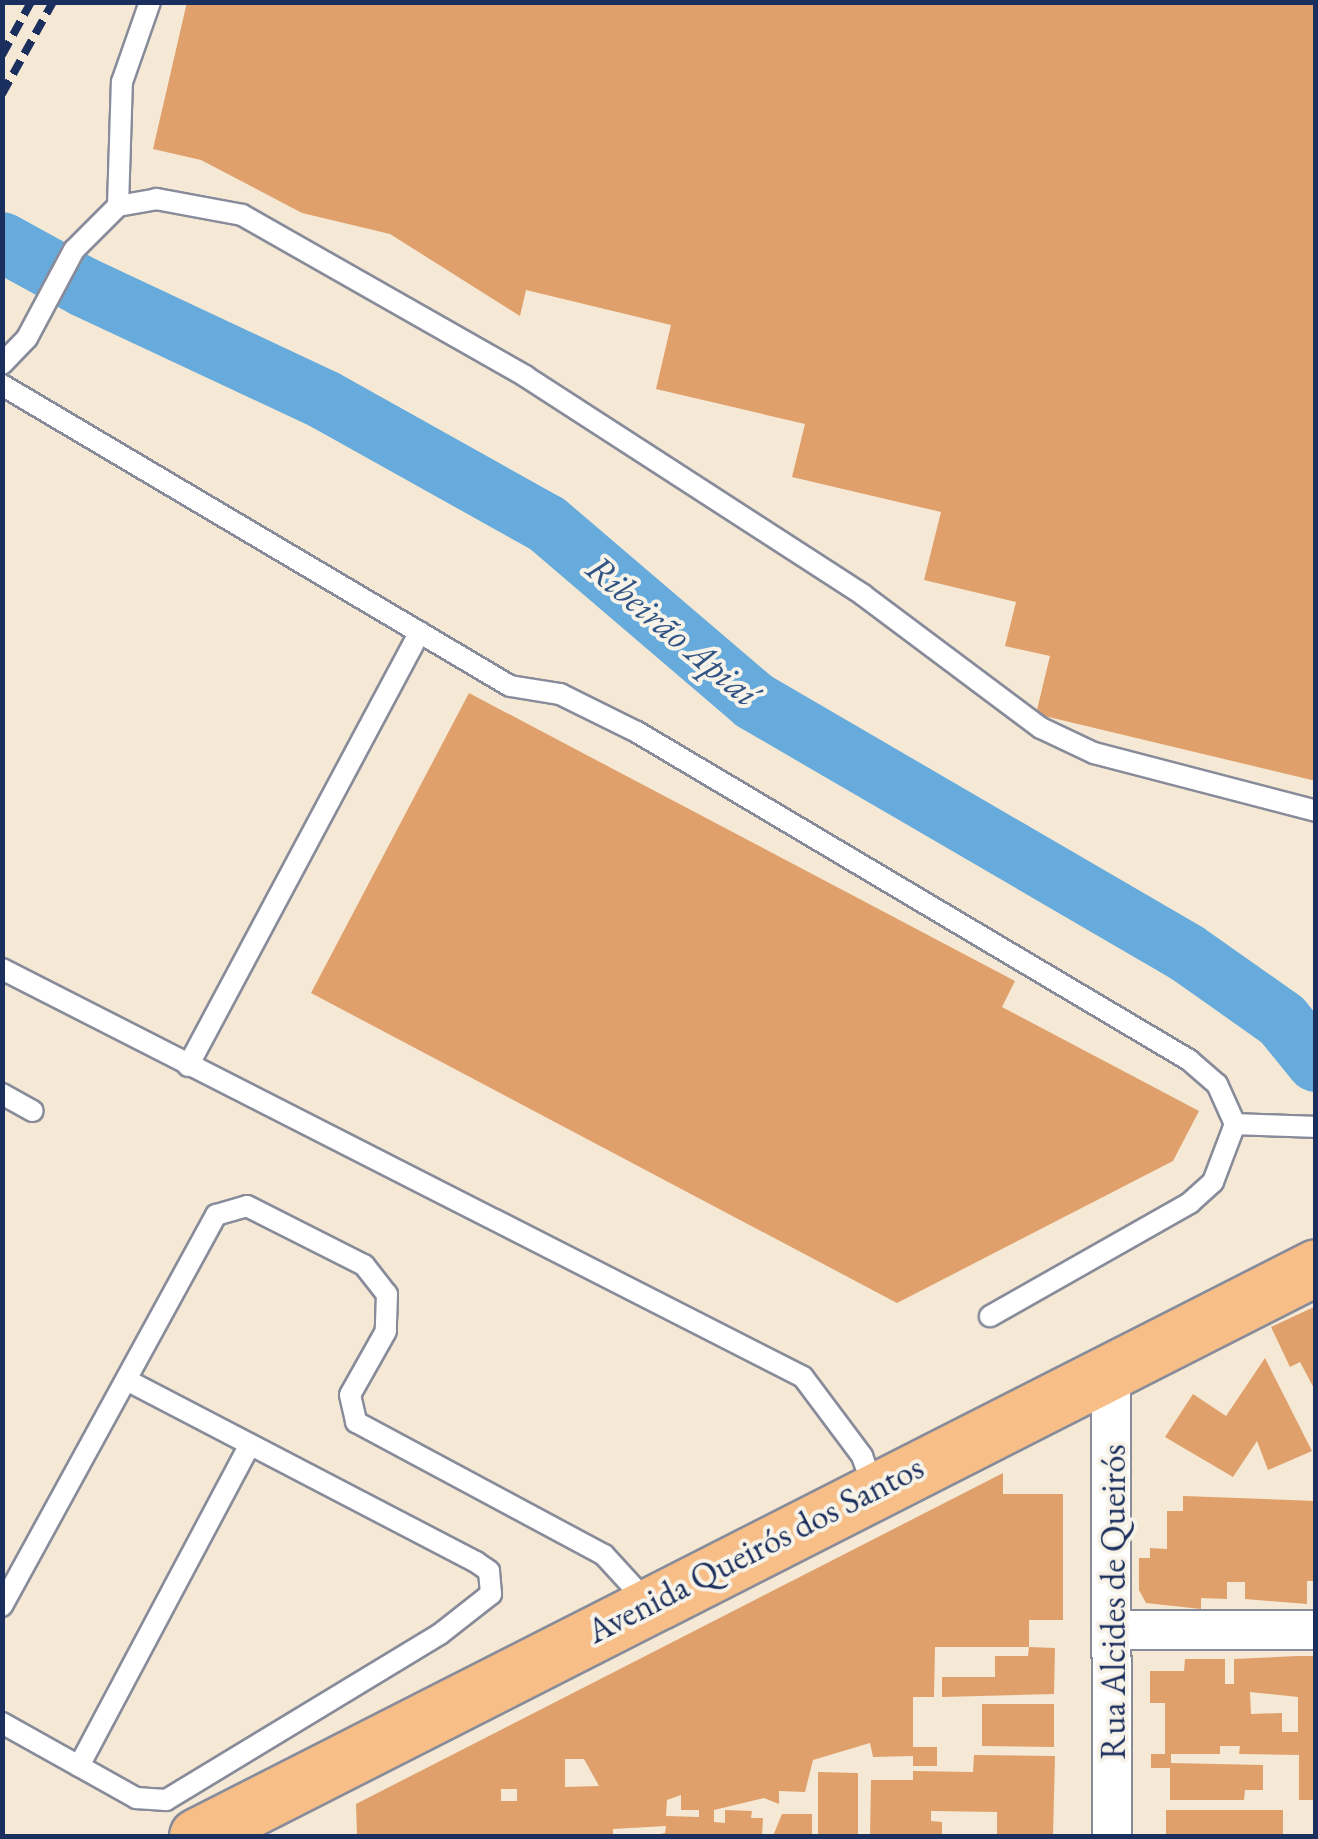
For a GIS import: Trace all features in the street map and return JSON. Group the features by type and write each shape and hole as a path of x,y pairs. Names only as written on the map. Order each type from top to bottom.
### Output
{"main road":[{"name":"Avenida Queirós dos Santos","path":"197,1836 1110,1367 1316,1266"}],"street":[{"name":"Rua Alcides de Queirós","path":"1110,1367 1112,1836"},
{"path":"1114,1630 1316,1630"}],"lane":[{"path":"118,206 122,82 150,2"},
{"path":"2,364 27,338 74,250 118,206 156,200 242,215 525,376 863,595 1041,728 1094,754 1316,812"},
{"path":"2,384 510,686 560,694 637,732 1189,1060 1218,1084 1234,1124 1213,1182 1190,1204 990,1316"},
{"path":"188,1066 420,632"},
{"path":"2,969 802,1377 862,1456 874,1488"},
{"path":"2,1094 33,1112"},
{"path":"1234,1124 1316,1127"},
{"path":"2,1606 216,1215 247,1206 264,1209 364,1265 387,1294 386,1331 350,1394 356,1422 604,1555 649,1604"},
{"path":"2,1724 136,1798 166,1800 440,1634 491,1594 488,1571 476,1562 126,1380"},
{"path":"79,1766 250,1444"}],"building":[{"path":"187,2 1316,2 1316,781 1036,714 1050,656 1005,646 1016,602 924,580 941,512 792,477 805,424 656,389 671,325 526,290 520,316 390,234 302,213 201,160 153,149"},
{"path":"469,693 1015,981 1002,1007 1199,1111 1173,1161 897,1303 311,993"},
{"path":"1316,1306 1316,1392 1300,1362 1290,1367 1271,1327"},
{"path":"1265,1358 1312,1451 1268,1470 1257,1441 1233,1477 1165,1437 1193,1394 1226,1416"},
{"path":"1003,1473 1003,1494 1063,1494 1063,1620 1029,1620 1029,1647 935,1647 934,1697 913,1697 913,1747 937,1747 937,1766 913,1766 913,1756 873,1757 870,1743 813,1760 805,1792 779,1791 779,1804 764,1798 714,1810 714,1822 725,1823 725,1810 752,1811 751,1818 763,1818 762,1836 651,1836 665,1833 666,1826 613,1829 613,1836 357,1836 356,1804","holes":["565,1759 584,1759 599,1786 565,1787","501,1789 517,1789 517,1801 501,1801","681,1795 681,1810 699,1810 699,1817 666,1816 667,1800"]},
{"path":"1183,1496 1316,1501 1316,1581 1307,1581 1307,1604 1245,1599 1245,1582 1227,1582 1227,1599 1201,1598 1201,1609 1146,1603 1139,1590 1139,1558 1150,1558 1150,1548 1167,1549 1167,1511 1183,1511"},
{"path":"1029,1647 1055,1648 1054,1694 942,1697 942,1677 995,1677 995,1656 1028,1656"},
{"path":"1316,1656 1316,1800 1299,1800 1299,1755 1239,1754 1240,1746 1220,1746 1220,1754 1171,1754 1171,1763 1263,1765 1263,1790 1245,1790 1244,1800 1170,1800 1170,1768 1151,1768 1151,1754 1165,1754 1165,1703 1150,1703 1150,1671 1184,1671 1185,1659 1225,1659 1225,1684 1234,1684 1234,1659","holes":["1250,1692 1298,1697 1298,1732 1282,1732 1282,1713 1251,1714"]},
{"path":"982,1704 1054,1704 1054,1747 982,1746"},
{"path":"974,1755 1055,1756 1053,1836 997,1835 997,1812 931,1811 931,1821 942,1822 942,1836 870,1836 871,1780 913,1780 913,1771 973,1772"},
{"path":"818,1772 858,1773 858,1836 818,1836"},
{"path":"1166,1810 1283,1810 1283,1836 1166,1836"},
{"path":"782,1814 812,1814 812,1836 773,1836"}],"waterway":[{"name":"Ribeirão Apiaí","path":"2,242 84,287 325,400 547,524 754,701 1187,953 1282,1020 1316,1062"}],"railway":[{"path":"2,55 31,2"},
{"path":"2,94 53,2"}]}
